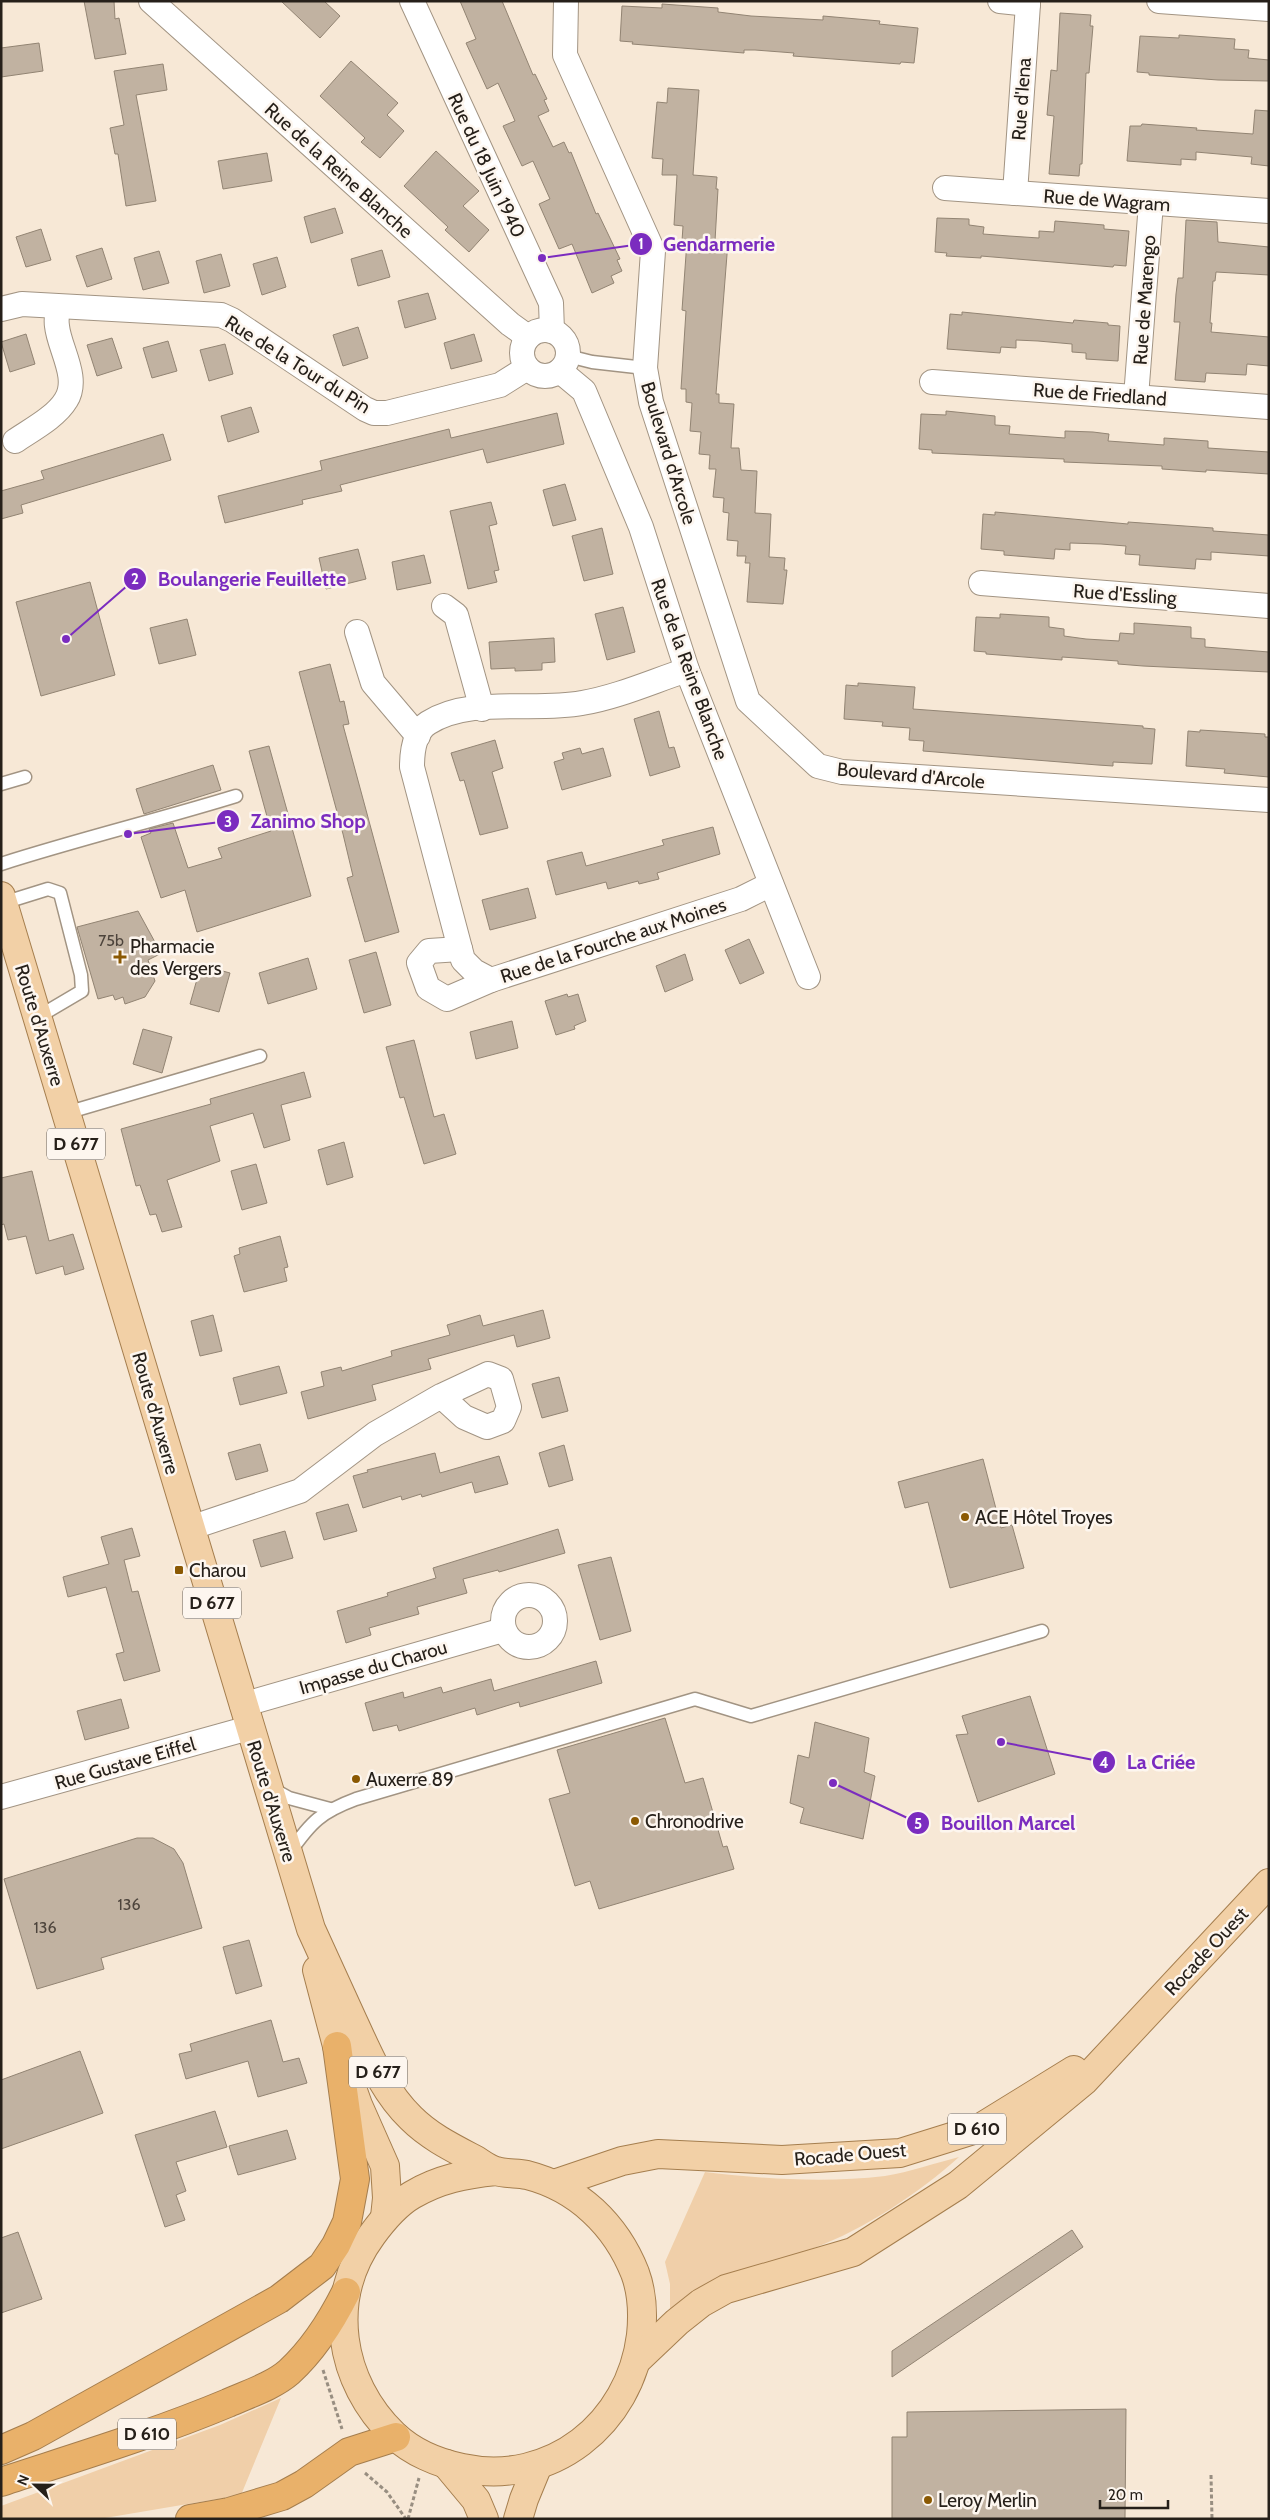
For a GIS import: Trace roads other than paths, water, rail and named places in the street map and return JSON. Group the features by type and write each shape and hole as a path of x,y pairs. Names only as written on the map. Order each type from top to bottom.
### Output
{"highway":[{"path":"1,2450 84,2409 280,2299 322,2266 336,2245 347,2222 354,2180 337,2046"},
{"name":"D 610","path":"1,2482 168,2427 257,2390 288,2373 315,2344 331,2323 346,2292"},
{"path":"190,2519 229,2512 282,2496 304,2484 349,2452 396,2437"}],"main road":[{"name":"Route d'Auxerre","path":"2,900 311,1929 386,2087 410,2117 437,2140 496,2171"},
{"name":"Rocade Ouest","path":"638,2360 701,2303 726,2289 853,2252 958,2185 1084,2081 1269,1883"},
{"name":"Route d'Auxerre","path":"311,1929 318,1983 337,2046 358,2105 385,2166 387,2198 385,2217"},
{"name":"Rocade Ouest","path":"554,2184 622,2161 658,2154 782,2160 900,2153 940,2142 980,2128 1029,2099 1078,2068 1143,2018"},
{"path":"496,2171 526,2175 554,2184 590,2207 618,2238 636,2276 643,2318 638,2360 627,2388 611,2413 591,2435 566,2452 538,2465 508,2471 476,2471 436,2460 396,2437 369,2407 351,2372 343,2332 346,2292 360,2251 385,2217 409,2197 436,2183 465,2174 496,2171"},
{"path":"436,2460 476,2500 484,2519"},
{"path":"518,2519 538,2465"}],"street":[{"name":"Rue de la Reine Blanche","path":"151,1 510,324 528,337"},
{"name":"Rue du 18 Juin 1940","path":"412,1 551,303 552,331"},
{"name":"Boulevard d'Arcole","path":"566,1 565,55 653,251 644,368 651,402 748,702 818,766 852,773 1269,800"},
{"path":"1000,1 1028,3"},
{"path":"1159,1 1269,9"},
{"name":"Rue d'Iena","path":"1015,194 1028,3"},
{"name":"Rue de Wagram","path":"945,188 1269,211"},
{"name":"Rue de Marengo","path":"1136,397 1151,203"},
{"name":"Rue de la Tour du Pin","path":"1,309 22,304 221,315 232,320 374,413 387,413 500,385 527,368"},
{"path":"15,441 66,401 70,390 70,375 57,325 58,306"},
{"path":"538,331 552,331 564,341 564,364 554,375 539,376 527,368 521,356 524,342 538,331"},
{"name":"Rue de la Reine Blanche","path":"564,364 584,391 641,527 687,670 808,976"},
{"name":"Rue de Friedland","path":"932,382 1269,407"},
{"name":"Rue d'Essling","path":"981,583 1269,606"},
{"path":"444,606 456,615 482,708"},
{"path":"357,632 373,683 418,736 427,724 465,709 581,704 687,670"},
{"name":"Rue de la Fourche aux Moines","path":"418,736 412,752 412,767 463,960 474,972 491,980 740,899 771,884"},
{"path":"460,948 429,951 419,963 428,988 447,999 491,980"},
{"path":"190,1528 300,1492 375,1434 441,1396"},
{"name":"Impasse du Charou","path":"246,1716 504,1630"},
{"name":"Rue Gustave Eiffel","path":"1,1798 246,1716"}],"lane":[{"path":"564,364 592,362 644,368"},
{"path":"1,784 25,777"},
{"path":"1,864 112,830 145,824 236,796"},
{"path":"2,900 48,889 60,893 81,975 82,991 38,1017"},
{"path":"66,1113 260,1056"},
{"path":"288,1854 314,1821 330,1809 356,1799 694,1699 751,1716 1042,1631"},
{"path":"267,1785 289,1798 330,1809"}],"place":[{"name":"Gendarmerie","path":"542,258"},
{"name":"Boulangerie Feuillette","path":"66,639"},
{"name":"Zanimo Shop","path":"128,834"},
{"name":"Pharmacie des Vergers","path":"120,957"},
{"name":"ACE Hôtel Troyes","path":"965,1517"},
{"name":"Charou","path":"179,1570"},
{"name":"La Criée","path":"1001,1742"},
{"name":"Auxerre 89","path":"356,1779"},
{"name":"Bouillon Marcel","path":"833,1783"},
{"name":"Chronodrive","path":"635,1821"},
{"name":"Leroy Merlin","path":"928,2500"}]}
